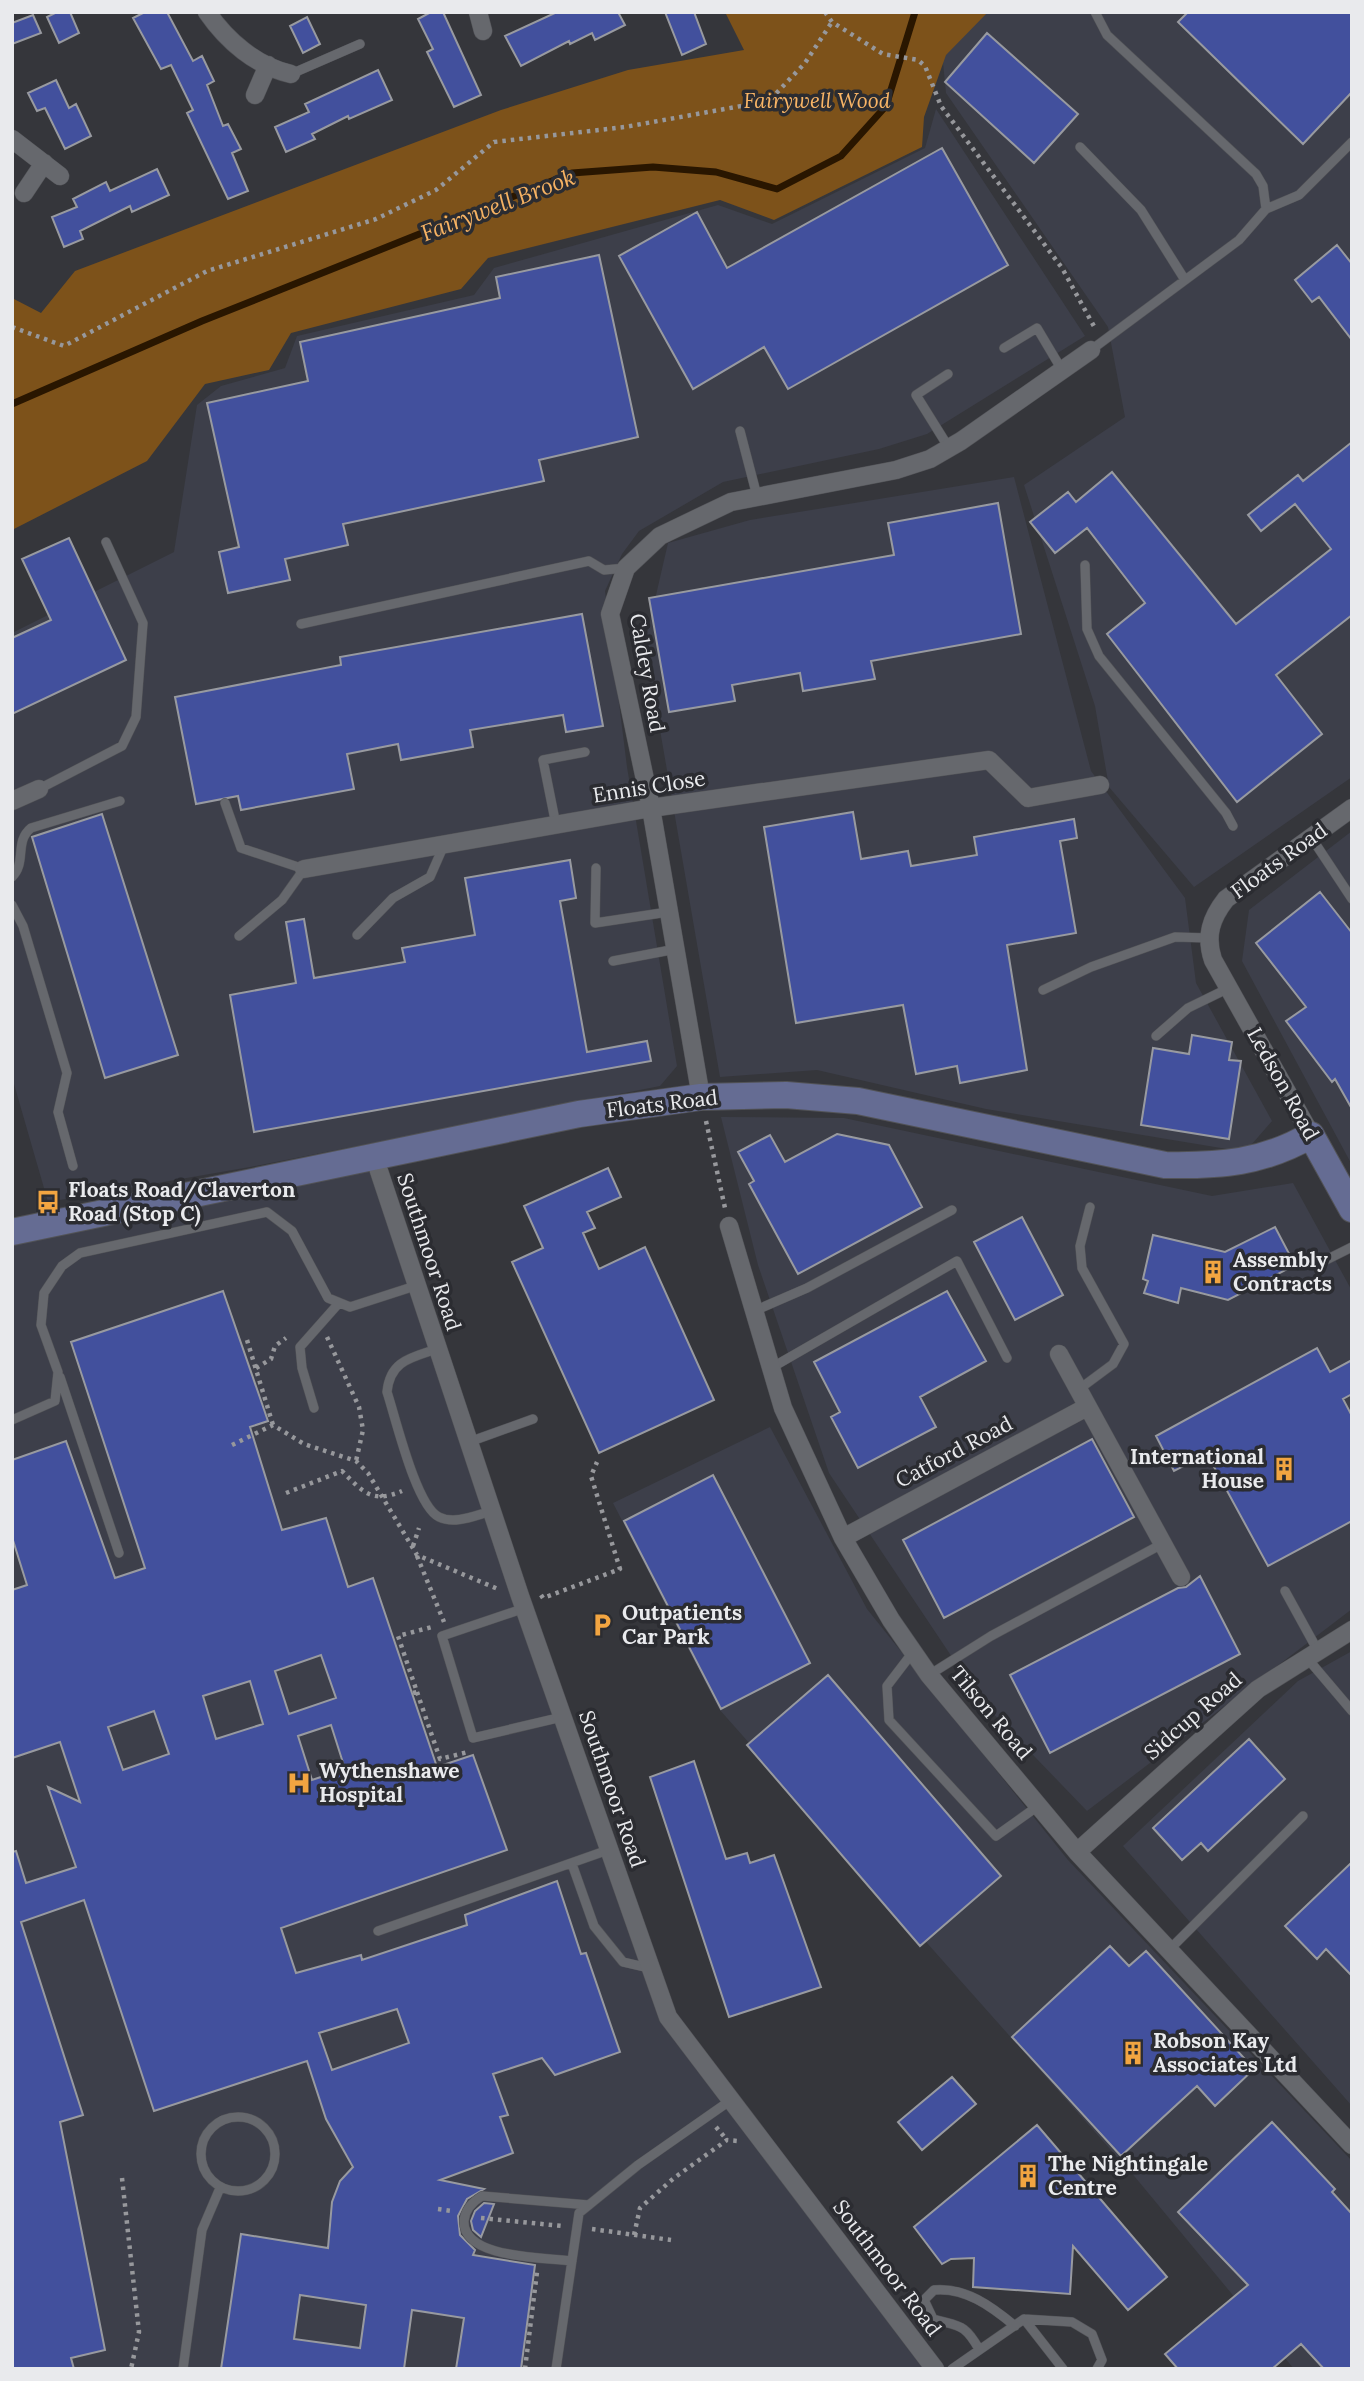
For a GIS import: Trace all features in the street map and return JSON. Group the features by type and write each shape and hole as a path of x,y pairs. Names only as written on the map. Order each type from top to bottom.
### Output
{"street":[{"path":"206,12 228,37 268,65 291,74"},
{"path":"478,12 483,31"},
{"path":"255,95 268,65"},
{"path":"12,139 60,176"},
{"path":"24,193 44,163"},
{"name":"Caldey Road","path":"701,1097 651,808 610,614 626,568 660,536 731,502 896,470 930,459 1091,350"},
{"name":"Ennis Close","path":"304,869 651,808 989,760 1028,798 1100,785"},
{"path":"12,801 39,789"},
{"name":"Floats Road","path":"1213,960 1209,939 1213,915 1226,899 1352,808"},
{"name":"Ledson Road","path":"1213,960 1352,1209"},
{"name":"Floats Road","path":"12,1232 579,1114 701,1097 786,1095 858,1101 1165,1165 1211,1166 1248,1161 1283,1152 1311,1135"},
{"name":"Southmoor Road","path":"374,1156 415,1286 562,1717 668,2017 935,2369"},
{"name":"Tilson Road","path":"729,1226 783,1408 843,1538 912,1651 1077,1852 1349,2136"},
{"path":"1059,1354 1181,1577"},
{"name":"Catford Road","path":"843,1538 1087,1407"},
{"name":"Sidcup Road","path":"1077,1852 1258,1689 1352,1630"}],"lane":[{"path":"1095,12 1107,35 1256,174 1263,186 1266,209"},
{"path":"291,74 360,44"},
{"path":"1091,350 1239,240 1266,209 1299,195 1352,142"},
{"path":"1080,148 1141,210 1185,280"},
{"path":"1004,348 1037,328 1062,370"},
{"path":"948,374 916,395 949,448"},
{"path":"740,431 757,496"},
{"path":"39,789 113,752 121,746 136,717 143,623 106,542"},
{"path":"301,625 589,561 604,570 626,568"},
{"path":"1085,565 1087,629 1099,656 1226,813 1233,826"},
{"path":"556,825 543,760 585,752"},
{"path":"12,877 20,866 21,839 31,828 120,801"},
{"name":"Ennis Close","path":"225,803 241,848 304,869"},
{"path":"1311,837 1352,899"},
{"path":"357,935 393,898 430,877 444,845"},
{"path":"596,868 595,923 668,912"},
{"path":"240,936 282,900 304,869"},
{"path":"12,905 23,926 68,1073 58,1112 73,1166"},
{"path":"1043,990 1091,967 1175,937 1209,939"},
{"path":"613,961 676,949"},
{"path":"1156,1036 1188,1008 1229,988"},
{"path":"1078,1390 1113,1364 1124,1344 1082,1268 1080,1247 1090,1207"},
{"path":"754,1311 807,1289 952,1210"},
{"path":"119,1553 41,1325 44,1293 62,1266 80,1253 267,1212 292,1231 328,1298 350,1307 415,1286"},
{"path":"1322,1262 1352,1247"},
{"path":"771,1368 957,1261 1007,1357"},
{"path":"314,1408 302,1368 300,1347 339,1303"},
{"path":"437,1349 397,1366 389,1376 387,1392 420,1493 430,1511 440,1518 457,1520 492,1510"},
{"path":"12,1420 55,1401 58,1372"},
{"path":"469,1442 533,1419"},
{"path":"929,1675 991,1636 1162,1544"},
{"path":"1285,1591 1313,1654 1352,1710"},
{"path":"523,1602 442,1636 473,1738 562,1717"},
{"path":"912,1651 887,1686 889,1720 996,1836 1038,1806"},
{"path":"1169,1951 1303,1816"},
{"path":"378,1931 608,1850"},
{"path":"572,1864 594,1926 623,1962 649,1968"},
{"path":"556,2369 579,2213 638,2165 731,2100"},
{"path":"231,2117 250,2118 267,2129 276,2147 275,2166 266,2181 242,2193 220,2188 205,2171 201,2147 209,2129 231,2117"},
{"path":"183,2369 202,2230 220,2188"},
{"path":"572,2261 487,2250 472,2242 464,2226 465,2214 473,2201 482,2196 589,2205"},
{"path":"979,2349 968,2330 960,2324 933,2319 924,2300 934,2290 953,2288 980,2301 1015,2326"},
{"path":"1024,2319 1063,2369"},
{"path":"951,2369 1024,2319 1072,2322 1092,2334 1102,2360 1097,2369"}],"path":[{"path":"825,12 832,22 883,54 918,60 925,66 941,106 1062,268 1092,318 1097,330 1091,350"},
{"path":"12,327 64,346 207,271 376,219 436,190 494,142 625,127 769,101 805,63 832,22"},
{"path":"701,1097 729,1226"},
{"path":"318,1326 332,1343 359,1406 363,1430 356,1461"},
{"path":"256,1368 271,1359 275,1346 290,1334"},
{"path":"247,1340 273,1425 304,1444 356,1461 368,1473 417,1555 442,1615"},
{"path":"232,1445 273,1425"},
{"path":"417,1555 509,1593 512,1599 523,1602 538,1588 543,1598 620,1569 591,1476 597,1462"},
{"path":"286,1493 342,1471 364,1493 385,1499 402,1491"},
{"path":"412,1547 419,1528"},
{"path":"413,1693 416,1692 398,1636 456,1620"},
{"path":"634,2235 640,2208 674,2178 727,2140"},
{"path":"122,2178 139,2332 131,2369"},
{"path":"438,2209 493,2221 576,2227 671,2240"},
{"path":"525,2369 538,2265"}],"shaded area":[{"path":"981,12 1352,12 1352,777 1194,887 1109,787 1095,706 1024,485 1125,417 1108,327 946,93 942,52"},
{"path":"936,109 1085,336 927,434 879,449 723,482 639,531 622,554 605,591 627,767 677,1066 660,1086 250,1167 48,1202 12,1077 12,633 174,552 197,405 221,386 285,368 297,336 474,295 494,268 718,205 772,224 925,148"},
{"path":"1014,477 1091,771 1185,898 1196,983 1272,1121 1245,1152 986,1109 817,1070 720,1077 645,643 668,543 750,520"},
{"path":"1352,831 1352,1165 1242,961 1249,910"},
{"path":"721,1117 844,1118 1212,1196 1293,1183 1352,1291 1352,1609 1087,1811 982,1702 829,1473 758,1265"},
{"name":"Wythenshawe Hospital","path":"374,1156 668,2017 935,2369 12,2369 12,1232"},
{"path":"770,1427 867,1609 1068,1860 1352,2161 1352,2369 1294,2369 1135,2177 719,1709 613,1503"},
{"path":"1352,1651 1352,2106 1123,1846 1298,1681"}],"green space":[{"name":"Fairywell Wood","path":"725,12 988,12 946,55 924,117 922,147 774,220 720,200 488,258 461,289 291,333 269,370 205,384 147,461 12,530 12,298 41,313 75,271 501,110 628,70 744,50"}],"building":[{"path":"57,12 70,12 79,33 59,43 47,17"},
{"path":"145,12 167,12 193,61 202,56 214,81 207,85 223,126 228,124 241,149 232,153 248,191 228,199 187,113 193,110 171,65 161,69 133,18"},
{"path":"431,12 443,12 481,95 454,107 427,52 433,49 418,19"},
{"path":"557,12 618,12 625,25 595,40 592,33 570,44 569,41 521,66 505,36"},
{"path":"665,12 694,12 706,44 682,55"},
{"path":"1188,12 1352,12 1352,92 1303,144 1178,22"},
{"path":"33,15 41,33 12,44 12,23"},
{"path":"307,17 320,44 303,53 290,26"},
{"path":"987,33 1078,114 1034,163 945,82"},
{"path":"378,70 392,100 349,119 348,116 312,134 315,139 286,152 275,127 309,112 305,104"},
{"path":"56,80 69,108 76,104 91,136 65,149 45,108 37,111 28,93"},
{"path":"942,148 1008,265 788,389 764,347 693,389 619,256 697,212 727,268"},
{"path":"157,169 169,195 132,212 130,206 80,231 83,239 64,247 52,217 77,207 73,199 106,182 110,191"},
{"path":"1337,245 1352,264 1352,340 1319,297 1312,302 1295,280"},
{"path":"599,255 638,437 539,460 544,481 343,524 348,545 285,559 290,580 228,593 219,552 239,547 207,403 308,381 300,342 500,298 496,277"},
{"path":"1352,442 1352,615 1276,675 1322,734 1237,802 1107,634 1145,603 1087,528 1055,553 1030,522 1068,492 1076,502 1112,472 1236,624 1331,549 1295,504 1261,531 1248,515 1298,475 1303,481"},
{"path":"998,503 1021,634 871,661 875,679 803,691 800,673 732,685 735,701 669,712 649,598 894,555 888,523"},
{"path":"69,538 126,660 12,714 12,638 51,620 22,559"},
{"path":"582,614 603,726 566,732 563,715 470,730 473,747 401,760 398,744 347,754 354,789 241,810 238,796 196,804 175,697 341,665 340,657"},
{"path":"853,812 861,859 908,851 911,866 977,855 974,837 1074,819 1077,838 1060,841 1076,933 1007,945 1027,1070 960,1083 957,1066 916,1074 903,1005 796,1023 764,827"},
{"path":"102,814 178,1055 105,1078 32,837"},
{"path":"570,860 576,898 560,901 587,1052 647,1041 651,1061 254,1132 230,995 296,983 286,922 304,919 314,978 405,962 402,948 475,935 465,878"},
{"path":"1320,892 1352,933 1352,1109 1335,1079 1332,1082 1286,1021 1306,1007 1256,943"},
{"path":"1192,1035 1232,1042 1229,1060 1241,1061 1229,1139 1141,1125 1153,1048 1189,1054"},
{"path":"837,1134 889,1145 922,1207 798,1274 749,1184 754,1181 738,1152 770,1135 785,1162"},
{"path":"608,1168 621,1197 587,1212 595,1228 583,1233 599,1269 645,1247 714,1400 599,1453 512,1262 543,1248 524,1206"},
{"path":"1022,1217 1063,1295 1015,1320 974,1242"},
{"name":"Assembly Contracts","path":"1275,1227 1295,1265 1228,1300 1181,1288 1178,1303 1144,1293 1148,1281 1143,1279 1153,1235 1225,1252"},
{"path":"223,1291 268,1421 250,1427 282,1530 326,1518 348,1587 373,1578 437,1767 473,1755 507,1850 281,1928 296,1973 361,1955 362,1960 467,1925 465,1915 557,1881 581,1954 586,1953 620,2052 555,2075 542,2058 493,2074 508,2115 500,2117 513,2153 440,2180 484,2189 467,2199 458,2216 460,2235 475,2250 473,2255 535,2265 521,2369 456,2369 464,2318 412,2310 404,2369 221,2369 241,2234 328,2248 332,2202 340,2181 353,2167 326,2119 307,2061 154,2111 84,1900 21,1922 83,2115 60,2122 105,2350 71,2358 74,2369 12,2369 12,1852 16,1851 26,1883 76,1867 48,1787 80,1802 60,1742 12,1758 12,1590 27,1585 12,1537 12,1460 66,1441 115,1578 145,1568 71,1342","holes":["321,1655 336,1698 289,1714 275,1671","250,1681 263,1724 216,1739 203,1696","154,1711 169,1754 123,1770 108,1727","331,1725 345,1769 312,1780 298,1736","397,2009 409,2043 332,2070 319,2033","300,2295 366,2305 360,2348 294,2339"]},
{"path":"947,1291 986,1361 920,1397 936,1427 858,1468 831,1417 840,1412 814,1362"},
{"name":"International House","path":"1317,1348 1330,1372 1352,1360 1352,1394 1343,1399 1352,1416 1352,1521 1268,1566 1207,1454 1174,1471 1156,1436"},
{"path":"1092,1439 1134,1517 944,1618 903,1540"},
{"path":"713,1475 810,1663 721,1709 624,1521"},
{"path":"1200,1576 1240,1654 1050,1753 1010,1675 1178,1588 1186,1587"},
{"path":"828,1675 1001,1876 920,1946 747,1745"},
{"path":"1249,1739 1285,1779 1208,1851 1201,1843 1182,1860 1153,1828"},
{"path":"694,1761 726,1859 747,1853 750,1863 774,1855 821,1987 729,2017 650,1777"},
{"path":"1352,1862 1352,1976 1326,1949 1317,1959 1285,1926"},
{"name":"Robson Kay Associates Ltd","path":"1110,1946 1129,1966 1146,1951 1254,2069 1215,2106 1197,2086 1121,2156 1012,2037"},
{"path":"952,2077 976,2104 922,2150 898,2122"},
{"path":"1272,2122 1335,2189 1332,2192 1352,2214 1352,2369 1324,2369 1301,2344 1272,2369 1178,2369 1165,2354 1248,2285 1178,2212"},
{"name":"The Nightingale Centre","path":"1037,2125 1167,2277 1128,2310 1073,2246 1070,2294 973,2287 974,2258 951,2259 942,2264 914,2227"},
{"path":"484,2203 494,2204 481,2237 473,2230 471,2221 475,2211"}],"waterway":[{"name":"Fairywell Brook","path":"12,404 202,321 572,173 653,167 716,172 777,189 841,156 886,106 915,12"}],"place":[{"name":"Floats Road/Claverton Road (Stop C)","path":"48,1202"},
{"name":"Assembly Contracts","path":"1213,1272"},
{"name":"International House","path":"1284,1469"},
{"name":"Outpatients Car Park","path":"602,1625"},
{"name":"Wythenshawe Hospital","path":"299,1783"},
{"name":"Robson Kay Associates Ltd","path":"1133,2053"},
{"name":"The Nightingale Centre","path":"1028,2176"}]}
